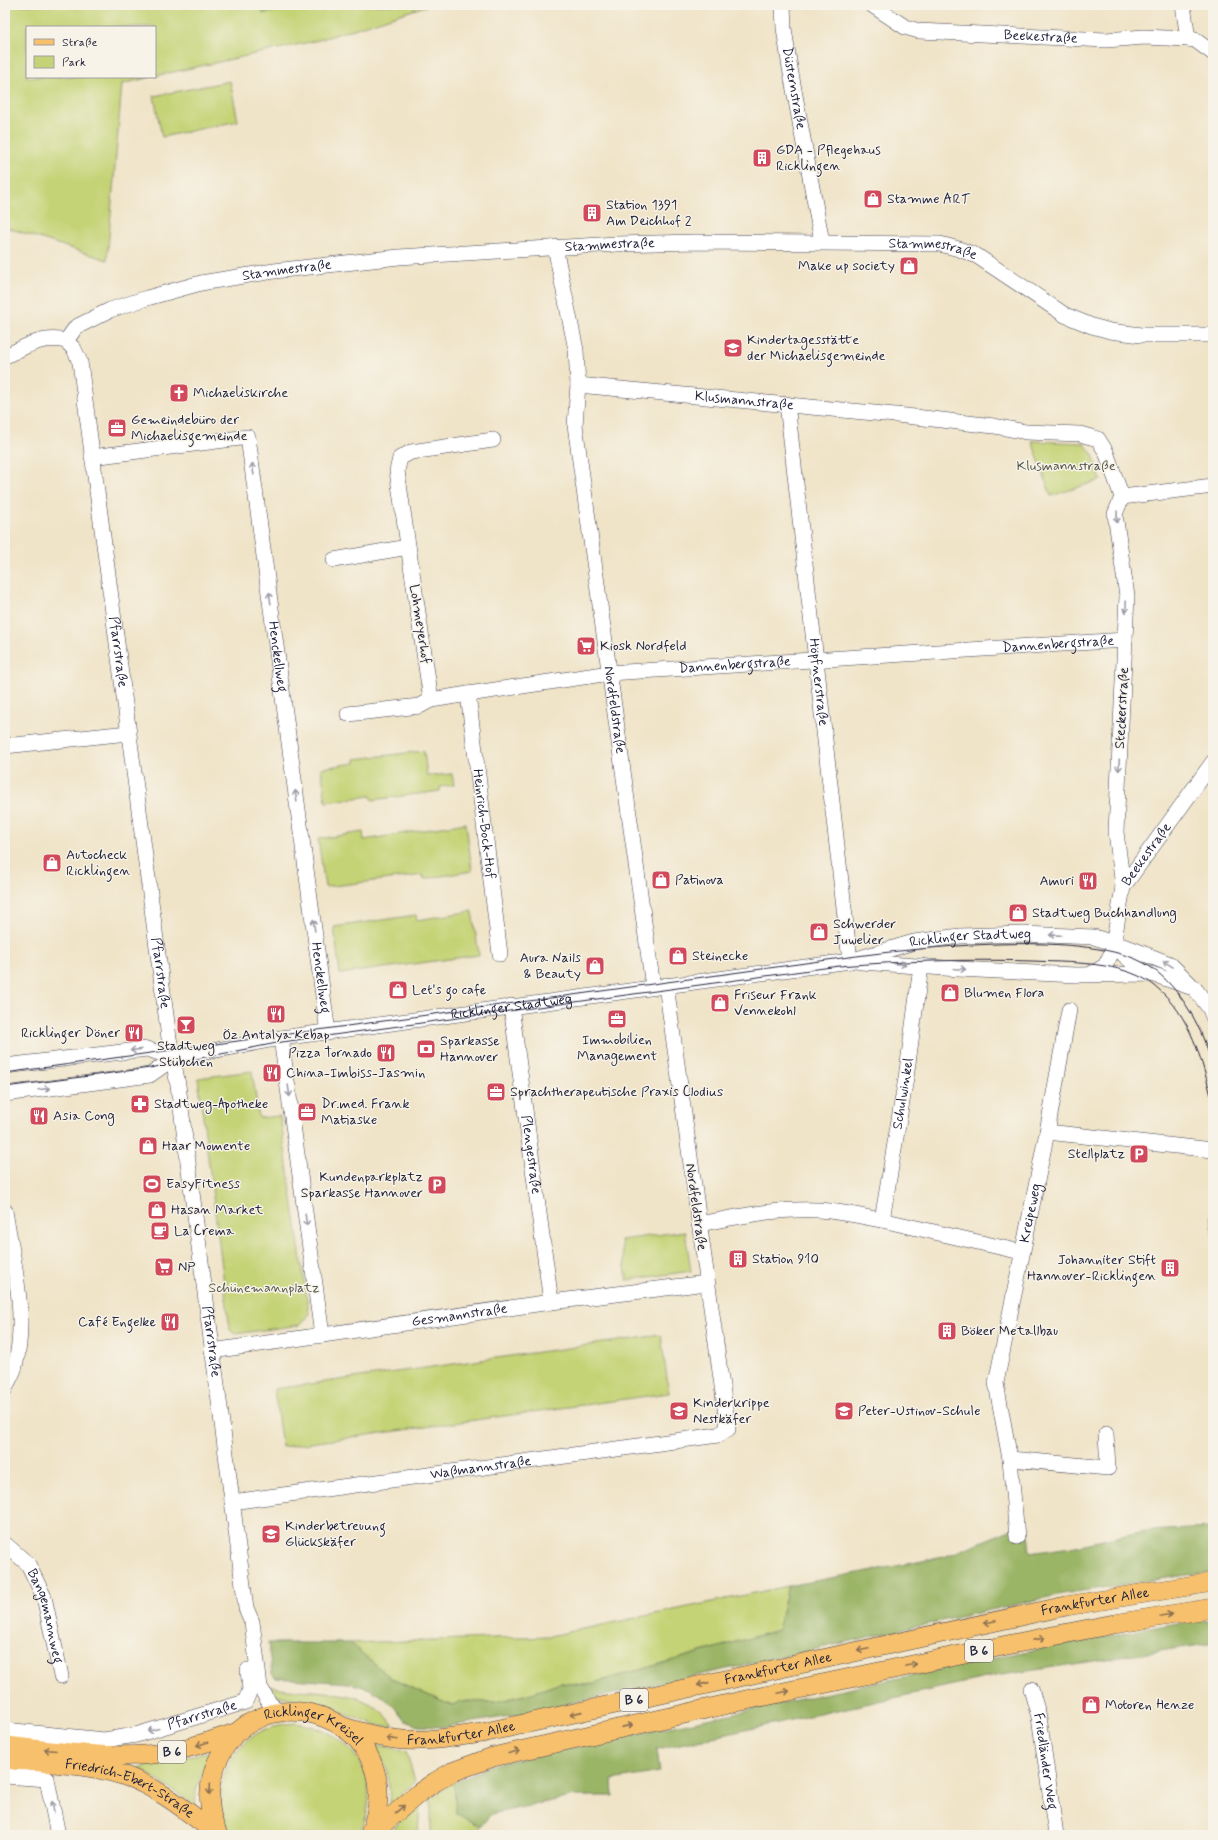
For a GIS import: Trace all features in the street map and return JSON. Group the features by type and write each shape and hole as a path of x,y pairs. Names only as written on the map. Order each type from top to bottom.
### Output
{"main road":[{"name":"Frankfurter Allee","path":"343,1727 389,1739 402,1740 446,1738 482,1733 1058,1608 1213,1582"},
{"name":"Frankfurter Allee","path":"370,1835 419,1793 435,1782 452,1772 493,1757 746,1700 1012,1644 1114,1624 1213,1608"},
{"name":"Ricklinger Kreisel","path":"218,1835 212,1819 209,1794 210,1782 219,1756 239,1731 252,1722 281,1712 298,1711 314,1713 343,1727 356,1738 374,1767 378,1784 379,1802 376,1819 370,1835"},
{"name":"Friedrich-Ebert-Straße","path":"5,1746 76,1745 124,1756 154,1754 191,1747 239,1731"},
{"name":"Friedrich-Ebert-Straße","path":"5,1759 52,1772 106,1770 138,1781 182,1808 218,1835"}],"street":[{"name":"Düsternstraße","path":"783,5 784,28 790,68 822,242"},
{"name":"Beekestraße","path":"872,5 905,27 933,33 1106,40 1144,37 1188,39 1195,40 1213,52"},
{"path":"1182,5 1188,39"},
{"name":"Stammestraße","path":"66,341 76,327 110,310 201,283 274,271 399,257 555,247 695,242 925,243 959,248 977,256 1065,315 1092,326 1110,331 1142,335 1213,335"},
{"path":"555,247 576,350 578,385"},
{"path":"5,356 44,339 66,341"},
{"name":"Pfarrstraße","path":"66,341 74,349 80,362 128,733 142,823 169,1038 174,1058 246,1608 252,1622 260,1686 270,1704 281,1712"},
{"name":"Klusmannstraße","path":"578,385 787,404 994,426 1026,432 1080,434 1098,439 1106,452 1122,498"},
{"name":"Nordfeldstraße","path":"578,385 575,425 610,673 659,986 699,1224 728,1429"},
{"name":"Höpfnerstraße","path":"787,404 850,961"},
{"name":"Henckellweg","path":"92,457 248,437 328,1033"},
{"name":"Lohmeyerhof","path":"431,700 397,471 400,458 411,452 493,440"},
{"path":"1122,498 1213,486"},
{"name":"Steckerstraße","path":"1122,498 1115,514 1126,596 1116,832 1123,887"},
{"path":"334,560 408,547"},
{"name":"Dannenbergstraße","path":"348,714 420,706 431,700 610,673 1125,640"},
{"name":"Heinrich-Bock-Hof","path":"468,694 500,954"},
{"path":"5,746 128,733"},
{"name":"Beekestraße","path":"1091,974 1106,966 1112,952 1123,887 1213,762"},
{"name":"Ricklinger Stadtweg","path":"5,1094 150,1075 174,1058 281,1038 328,1033 511,1006 850,961 914,942 960,936 1022,934 1094,937 1114,943 1170,964 1196,990 1210,1009 1213,1017"},
{"path":"1114,943 1124,956 1146,974"},
{"name":"Ricklinger Stadtweg","path":"850,961 1091,974 1161,975 1196,990"},
{"name":"Schulwinkel","path":"882,1220 906,1078 922,966"},
{"name":"Plengestraße","path":"511,1006 551,1302"},
{"name":"Kreipeweg","path":"1017,1536 1010,1459 996,1383 1021,1252 1047,1132 1069,1010"},
{"path":"281,1038 322,1335"},
{"name":"Ricklinger Stadtweg","path":"5,1066 147,1049 174,1058"},
{"path":"1047,1132 1213,1150"},
{"path":"699,1224 761,1213 798,1210 830,1211 882,1220 1021,1252"},
{"path":"5,1211 18,1291 20,1334 15,1367 5,1388"},
{"name":"Gesmannstraße","path":"212,1351 551,1302 707,1283"},
{"name":"Waßmannstraße","path":"232,1502 718,1435 728,1429"},
{"path":"1010,1459 1108,1468 1106,1434"},
{"name":"Bangemannweg","path":"5,1544 28,1564 44,1596 61,1676"},
{"name":"Pfarrstraße","path":"76,1745 118,1739 202,1716 246,1702 250,1690 242,1625 246,1608"},
{"name":"Friedländer Weg","path":"1032,1689 1039,1717 1056,1835"},
{"name":"Friedrich-Ebert-Straße","path":"5,1730 76,1745"},
{"path":"52,1772 58,1835"},
{"name":"Friedrich-Ebert-Straße","path":"5,1776 52,1772"}],"green space":[{"path":"5,5 429,5 319,40 156,76 156,26 26,26 26,78 147,78 122,84 107,260 5,227"},
{"path":"260,5 301,5 263,14"},
{"path":"230,81 238,121 162,137 154,96"},
{"name":"Klusmannstraße","path":"1032,441 1084,443 1093,455 1101,480 1051,496"},
{"path":"424,751 427,776 452,774 454,785 440,787 440,791 372,800 371,796 326,802 321,768 355,763 355,759"},
{"path":"466,823 472,871 424,879 423,875 325,887 318,839 363,832 364,840"},
{"path":"472,911 479,955 340,974 334,927 416,915 417,920"},
{"name":"Schünemannplatz","path":"252,1071 259,1118 280,1116 309,1314 300,1325 235,1334 230,1330 198,1078"},
{"path":"1208,1167 1213,1167 1213,1234"},
{"path":"685,1231 691,1271 627,1280 621,1240"},
{"path":"661,1335 669,1393 282,1447 274,1389"},
{"path":"1027,1523 1030,1553 1071,1547 1144,1531 1213,1528 1213,1571 1062,1594 521,1714 444,1727 418,1726 404,1720 387,1700 370,1689 350,1683 276,1678 272,1674 268,1643 350,1643 392,1679 452,1706 460,1701 496,1702 532,1693 561,1683 587,1685 778,1630 788,1586 944,1557"},
{"path":"788,1586 778,1630 587,1685 561,1683 532,1693 496,1702 461,1701 452,1706 392,1679 350,1643 550,1636"},
{"path":"1213,1620 1213,1643 995,1676 657,1749 660,1772 612,1780 613,1796 575,1796 491,1814 480,1827 456,1813 454,1782 492,1765 1002,1656 1177,1623"},
{"path":"270,1686 354,1697 369,1703 382,1712 394,1726 376,1725 322,1704 279,1696 271,1691 268,1687"},
{"path":"296,1723 316,1728 334,1736 349,1748 359,1762 366,1778 369,1796 366,1815 359,1835 230,1835 224,1820 221,1804 225,1772 232,1758 241,1746 254,1736 269,1728 282,1724"},
{"path":"378,1745 406,1751 415,1781 394,1803 390,1802 388,1772 377,1748"},
{"path":"210,1751 196,1791 195,1805 139,1768"},
{"path":"454,1782 456,1813 480,1827 473,1835 431,1835 431,1799"},
{"path":"420,1803 418,1835 388,1835 400,1821"}],"tram line":[{"path":"5,1073 849,957 917,949 1003,944 1047,944 1087,947 1122,954 1149,966 1161,975 1182,999 1198,1026 1213,1070"},
{"path":"5,1087 150,1068 282,1042 839,966 936,961 1008,960 1068,962 1105,966 1132,973 1150,982 1168,998 1186,1025 1199,1055 1213,1103"}],"place":[{"name":"GDA - Pflegehaus Ricklingen","path":"762,158"},
{"name":"Stamme ART","path":"873,199"},
{"name":"Station 1391 Am Deichhof 2","path":"592,213"},
{"name":"Make up society","path":"909,266"},
{"name":"Kindertagesstätte der Michaelisgemeinde","path":"733,348"},
{"name":"Michaeliskirche","path":"179,393"},
{"name":"Gemeindebüro der Michaelisgemeinde","path":"117,428"},
{"name":"Kiosk Nordfeld","path":"586,646"},
{"name":"Autocheck Ricklingen","path":"52,863"},
{"name":"Patinova","path":"661,880"},
{"name":"Amuri","path":"1088,881"},
{"name":"Stadtweg Buchhandlung","path":"1018,913"},
{"name":"Schwerder Juwelier","path":"819,932"},
{"name":"Steinecke","path":"678,956"},
{"name":"Aura Nails & Beauty","path":"595,966"},
{"name":"Let's go cafe","path":"398,990"},
{"name":"Blumen Flora","path":"950,993"},
{"name":"Friseur Frank Vennekohl","path":"720,1003"},
{"name":"Öz Antalya Kebap","path":"276,1014"},
{"name":"Immobilien Management","path":"617,1019"},
{"name":"Stadtweg Stübchen","path":"186,1025"},
{"name":"Ricklinger Döner","path":"134,1033"},
{"name":"Sparkasse Hannover","path":"426,1049"},
{"name":"Pizza Tornado","path":"386,1053"},
{"name":"China-Imbiss-Jasmin","path":"272,1073"},
{"name":"Sprachtherapeutische Praxis Clodius","path":"496,1092"},
{"name":"Stadtweg-Apotheke","path":"140,1104"},
{"name":"Dr.med. Frank Matiaske","path":"307,1112"},
{"name":"Asia Cong","path":"39,1116"},
{"name":"Haar Momente","path":"148,1146"},
{"name":"Stellplatz","path":"1139,1154"},
{"name":"EasyFitness","path":"152,1184"},
{"name":"Kundenparkplatz Sparkasse Hannover","path":"437,1185"},
{"name":"Hasan Market","path":"157,1210"},
{"name":"La Crema","path":"160,1231"},
{"name":"Station 910","path":"738,1259"},
{"name":"NP","path":"164,1267"},
{"name":"Johanniter Stift Hannover-Ricklingen","path":"1170,1268"},
{"name":"Café Engelke","path":"170,1322"},
{"name":"Böker Metallbau","path":"947,1331"},
{"name":"Kinderkrippe Nestkäfer","path":"679,1411"},
{"name":"Peter-Ustinov-Schule","path":"844,1411"},
{"name":"Kinderbetreuung Glückskäfer","path":"271,1534"},
{"name":"Motoren Henze","path":"1091,1705"}]}
